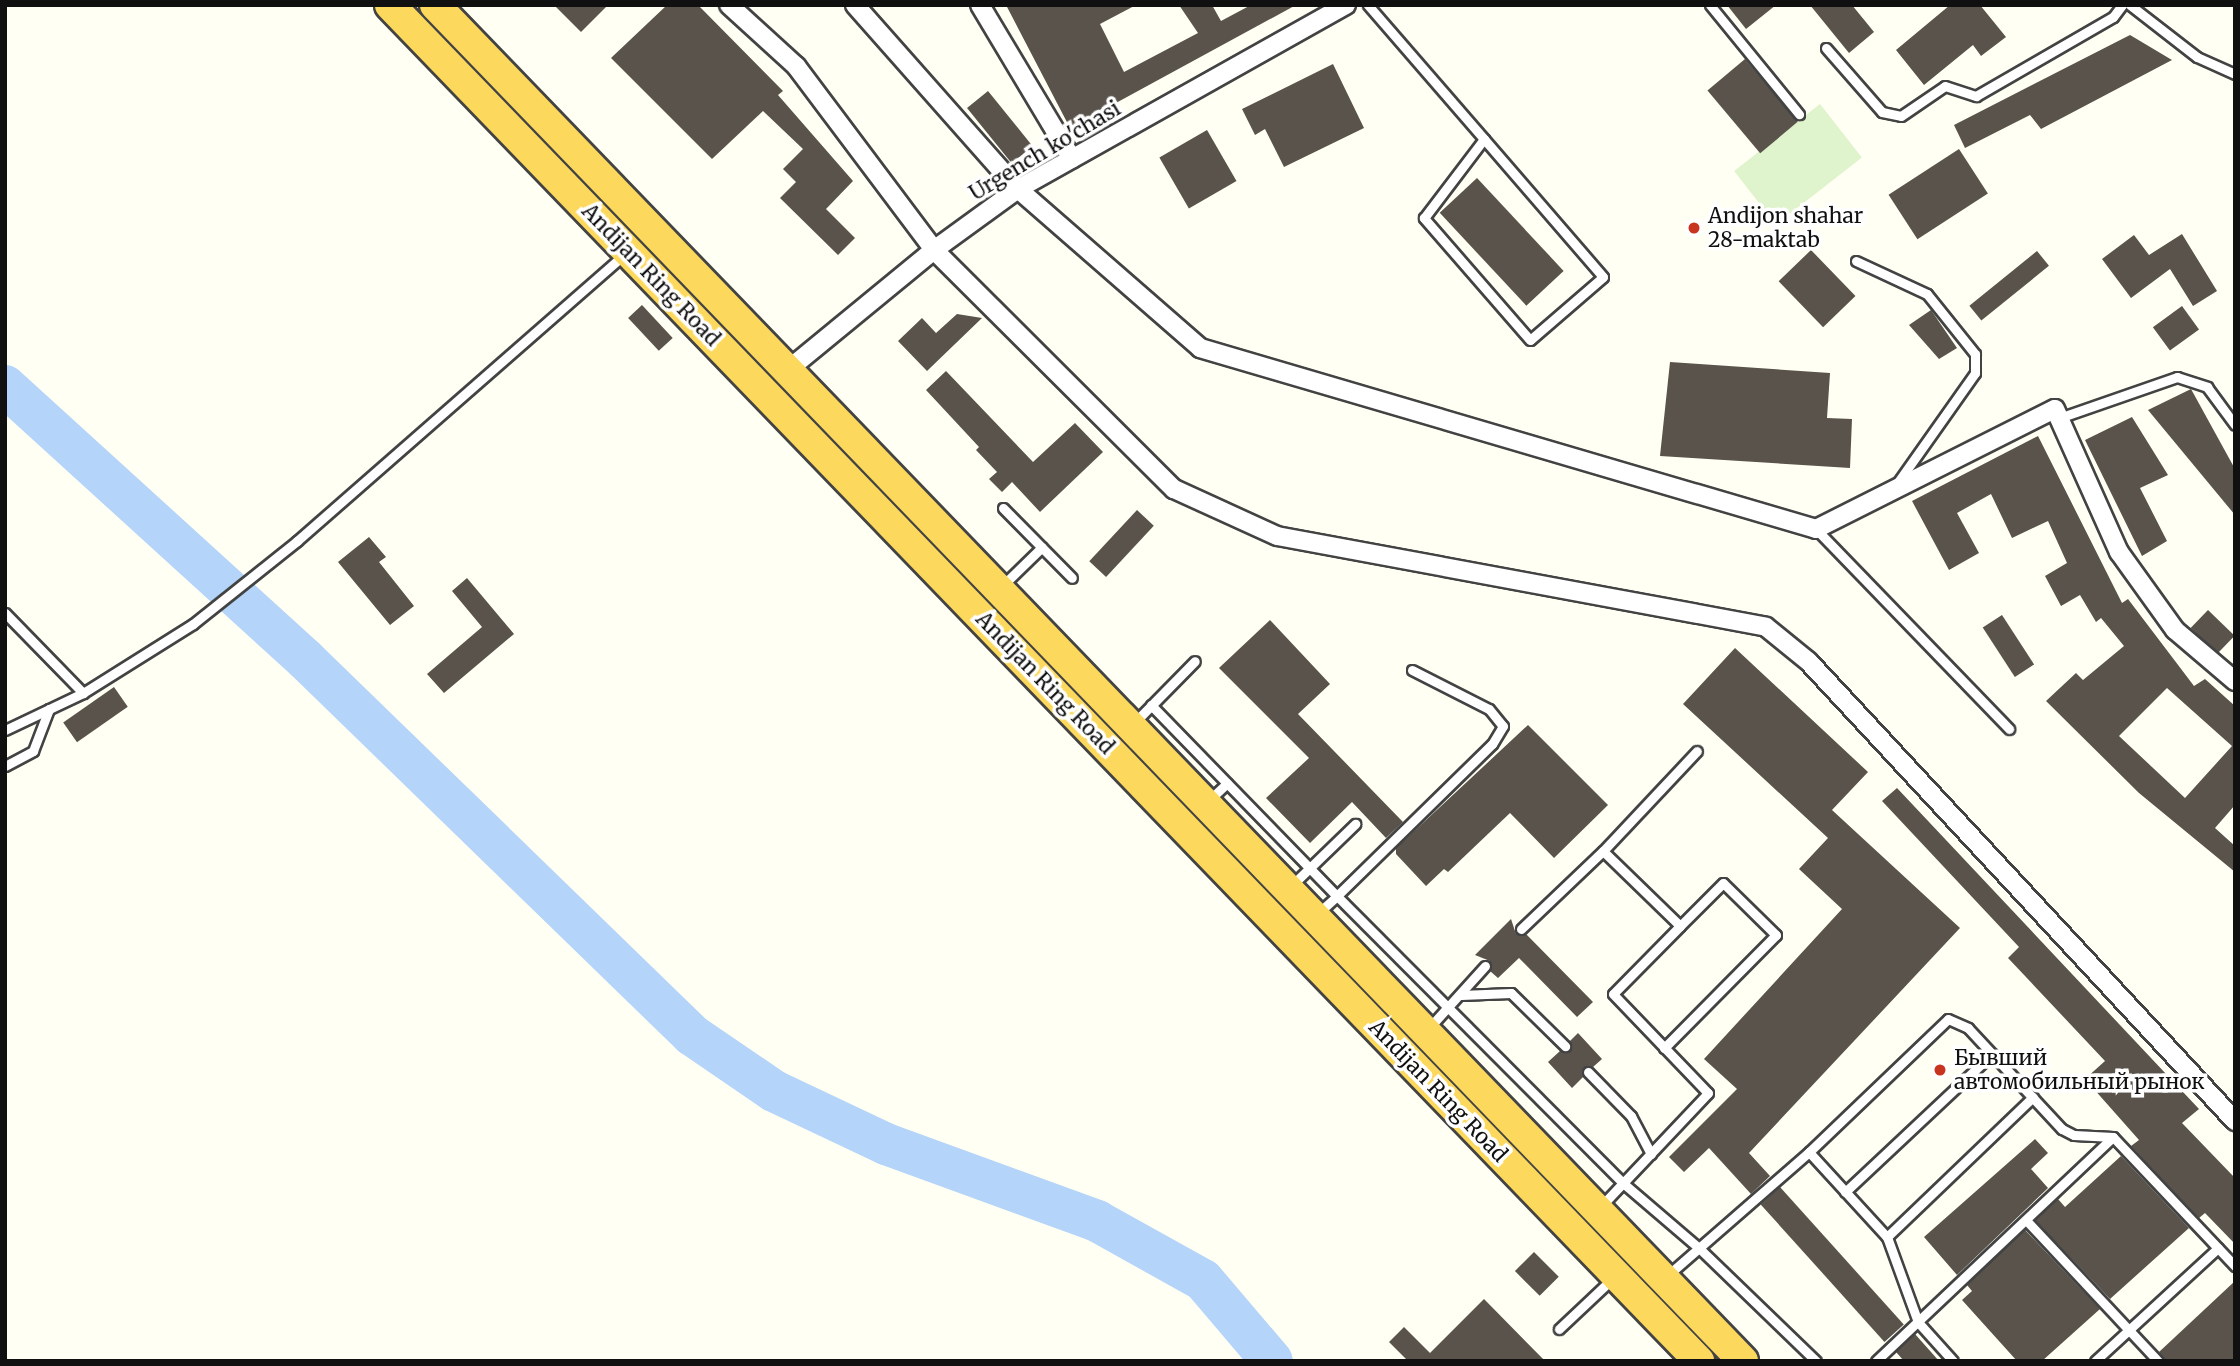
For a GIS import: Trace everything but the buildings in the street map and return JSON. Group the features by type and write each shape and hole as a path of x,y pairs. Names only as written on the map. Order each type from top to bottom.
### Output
{"highway":[{"name":"Andijan Ring Road","path":"390,5 1699,1361"},
{"name":"Andijan Ring Road","path":"435,5 1000,588 1142,715 1299,878 1315,916 1743,1361"}],"street":[{"path":"729,5 796,66 934,250 1174,489 1278,536 1766,627 1808,661 2235,1121"},
{"path":"855,5 1018,189 1200,348 1816,529 2055,409 2119,552 2175,630 2235,681"},
{"path":"980,5 1072,159"},
{"name":"Urgench ko'chasi","path":"789,369 934,250 1018,189 1346,5"}],"lane":[{"path":"1368,5 1603,276 1531,340 1424,218 1484,139"},
{"path":"1710,5 1799,114"},
{"path":"1826,48 1882,111 1901,116 1945,86 1976,96 2113,17 2122,5"},
{"path":"2130,5 2197,57 2235,74"},
{"path":"5,730 83,693 195,623 297,541 628,251"},
{"path":"1856,261 1927,294 1975,354 1975,373 1893,489"},
{"path":"2059,418 2176,377 2207,387 2235,425"},
{"path":"1003,508 1072,578"},
{"path":"1816,529 2009,729"},
{"path":"1000,588 1042,547"},
{"path":"5,613 83,693"},
{"path":"1142,715 1195,662"},
{"path":"1315,916 1492,744 1503,726 1489,709 1412,670"},
{"path":"5,765 33,751 50,709"},
{"path":"1521,929 1603,851 1697,751"},
{"path":"1355,824 1299,878 1337,895 1623,1183 1700,1249 1816,1361"},
{"path":"1603,851 1679,926"},
{"path":"1597,1210 1708,1093 1664,1048 1613,994 1723,883 1776,935 1664,1048"},
{"path":"1426,1031 1485,966"},
{"path":"1461,995 1511,993 1564,1046"},
{"path":"1663,1278 1700,1249 1809,1152 1948,1019 1968,1028 2068,1133 2113,1138 2235,1266"},
{"path":"1845,1192 1992,1054"},
{"path":"1588,1072 1631,1116 1651,1154"},
{"path":"1886,1237 2033,1097"},
{"path":"1877,1361 2113,1138"},
{"path":"1809,1152 1886,1237 1918,1322 1953,1361"},
{"path":"2026,1220 2158,1361"},
{"path":"2095,1361 2218,1248"},
{"path":"1559,1329 1616,1275"}],"green space":[{"path":"1820,104 1862,158 1776,225 1734,171"}],"waterway":[{"path":"5,386 305,659 692,1035 774,1091 886,1144 1097,1221 1203,1280 1272,1361"}],"place":[{"name":"Andijon shahar 28-maktab","path":"1694,228"},
{"name":"Бывший автомобильный рынок","path":"1940,1070"}]}
